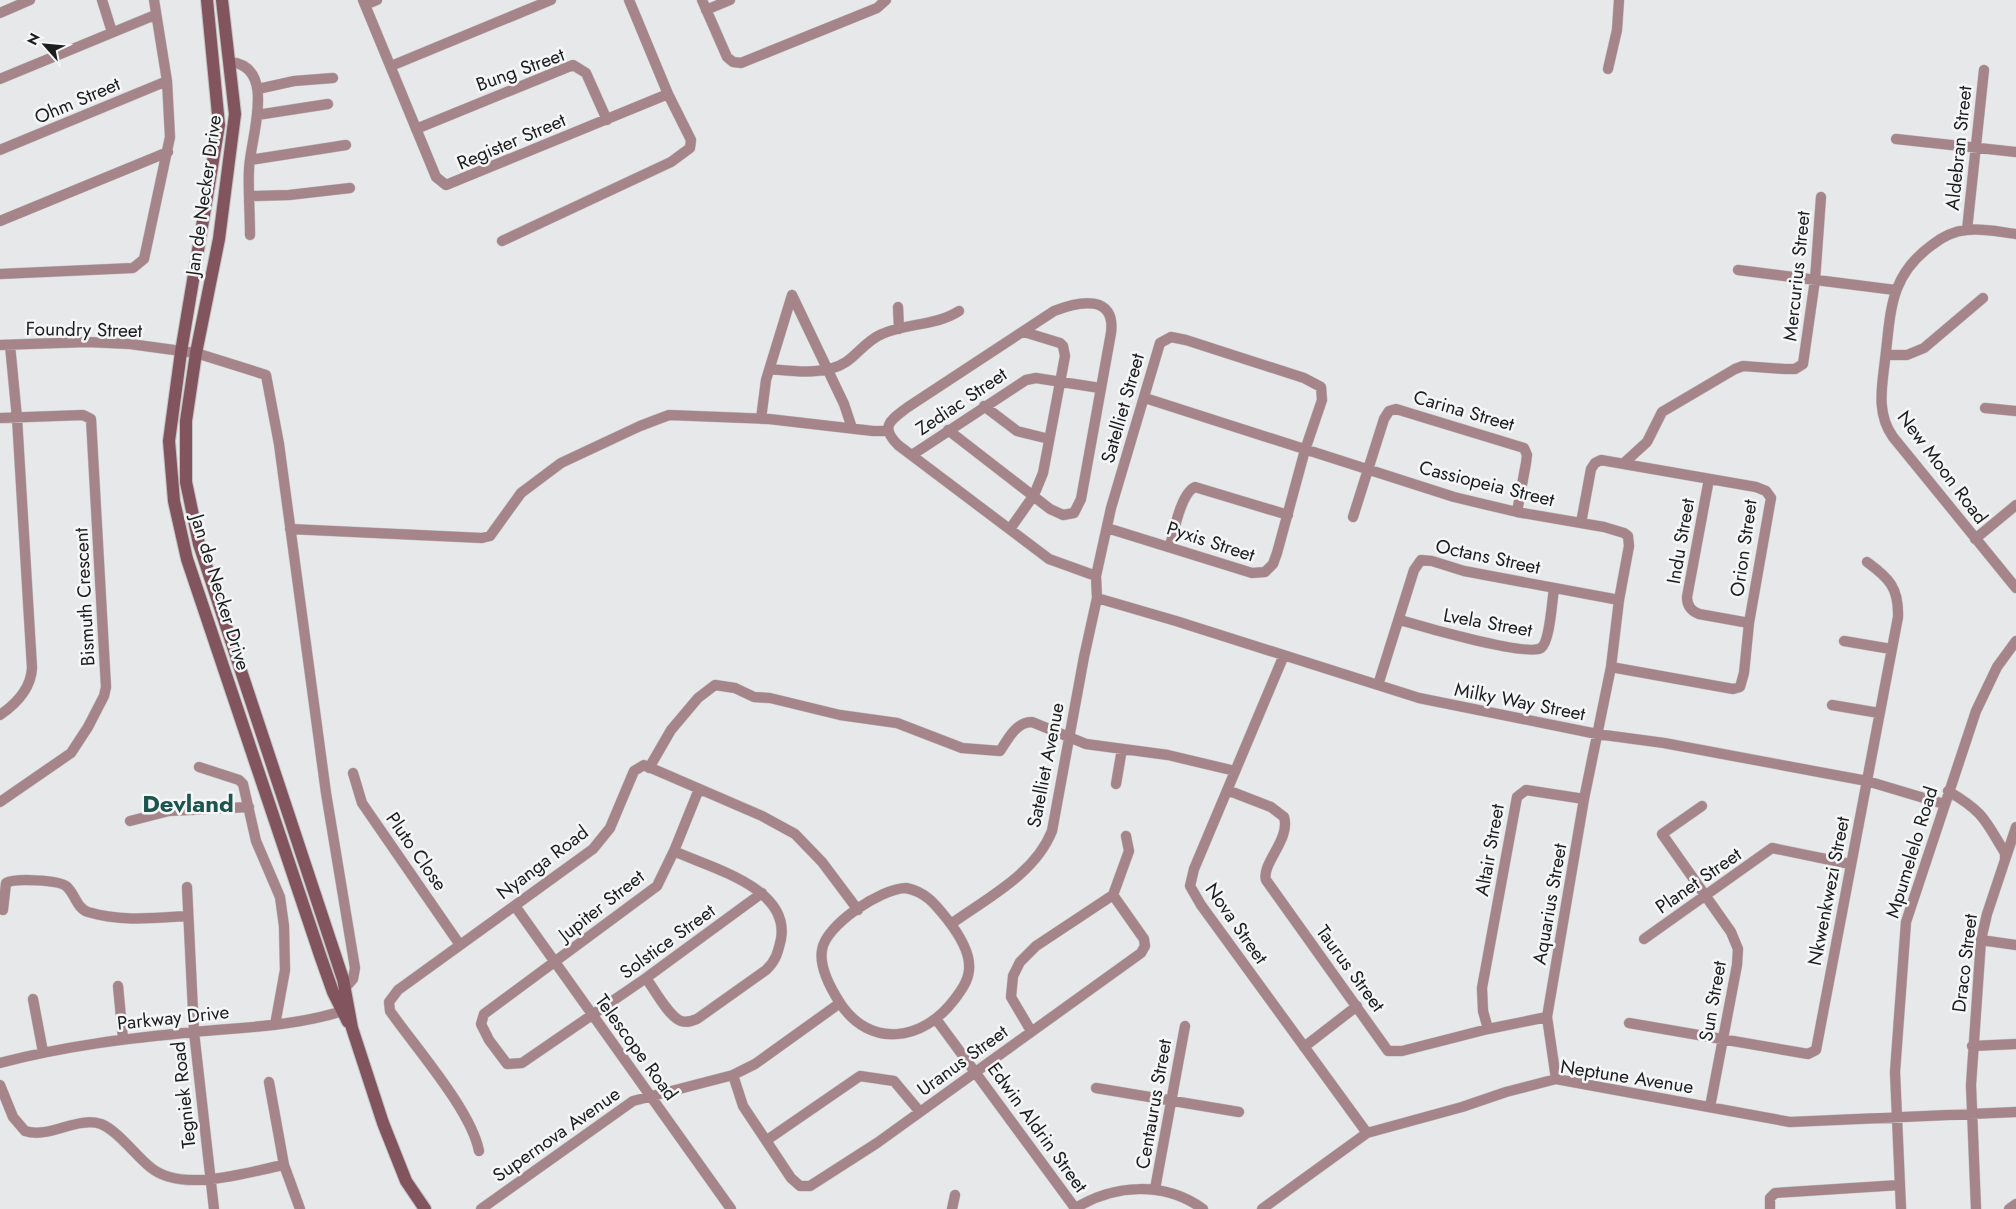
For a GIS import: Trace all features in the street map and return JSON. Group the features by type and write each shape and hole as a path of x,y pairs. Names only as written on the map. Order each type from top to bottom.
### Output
{"main road":[{"name":"Jan de Necker Drive","path":"207,0 220,125 181,352 169,441 174,501 187,559 321,958 346,1010 397,1160 406,1181 425,1209"},
{"name":"Jan de Necker Drive","path":"222,0 235,114 232,151 219,239 196,353 186,421 185,462 194,523 345,988 346,1010"}],"street":[{"path":"0,12 30,0"},
{"path":"102,0 112,32"},
{"path":"0,274 133,268 139,265 145,255 168,152 167,81 154,0"},
{"path":"364,2 377,0"},
{"path":"391,66 551,0"},
{"path":"502,241 671,162 687,151 691,140 668,94 629,0"},
{"path":"730,0 704,5 727,57 733,62 741,63 877,8 886,0"},
{"path":"1608,69 1617,30 1618,0"},
{"name":"Register Street","path":"364,2 436,177 446,185 668,94"},
{"path":"0,79 155,15"},
{"path":"230,62 243,65 253,74 258,89 257,115 250,160 250,235"},
{"name":"Bung Street","path":"416,129 573,65 586,72 607,120"},
{"name":"Aldebran Street","path":"1967,230 1984,70"},
{"path":"258,89 294,81 333,78"},
{"name":"Ohm Street","path":"0,150 167,81"},
{"path":"257,115 328,104"},
{"path":"1896,139 2016,152"},
{"path":"250,160 346,146"},
{"path":"0,221 168,152"},
{"path":"250,196 289,195 350,188"},
{"name":"Mercurius Street","path":"1624,463 1647,442 1657,419 1672,404 1740,367 1795,369 1801,366 1805,359 1815,280 1821,197"},
{"name":"New Moon Road","path":"2016,234 1967,230 1946,236 1924,251 1908,266 1895,290 1881,407 1888,429 2016,588"},
{"path":"1738,270 1895,290"},
{"path":"761,419 766,380 792,295 852,428"},
{"path":"1886,355 1907,355 1924,348 1983,298"},
{"path":"948,430 1050,509 1063,515 1070,515 1077,510 1081,499 1112,323 1111,316 1103,307 1083,303 1067,305 1054,311 903,410 890,421 888,431 892,439 912,455 1050,559 1096,576"},
{"path":"898,306 899,329"},
{"path":"770,369 805,371 827,369 846,362 874,338 899,329 918,326 959,311"},
{"path":"1010,529 1034,495 1043,473 1065,356 1063,346 1055,341 1024,332"},
{"name":"Satelliet Street","path":"1097,598 1096,576 1107,528 1146,398 1158,347 1162,340 1171,337 1304,378 1319,385 1323,396 1305,450"},
{"name":"Foundry Street","path":"5,345 108,342 196,353 266,375 279,444 290,529"},
{"path":"0,715 21,696 29,680 32,668 18,418 5,345"},
{"name":"Zediac Street","path":"912,455 1026,380 1036,378 1100,388"},
{"name":"Cassiopeia Street","path":"1146,398 1454,497 1517,512 1617,530 1628,536 1629,546 1619,600 1611,667 1597,734"},
{"path":"984,406 1017,431 1049,439"},
{"path":"1985,408 2016,411"},
{"name":"Carina Street","path":"1368,469 1386,414 1396,409 1411,412 1524,448 1527,455 1517,512"},
{"name":"Bismuth Crescent","path":"0,802 72,753 88,728 104,696 106,687 90,418 83,415 18,418"},
{"path":"345,988 353,978 355,968 326,793 290,529 482,538 490,536 521,493 561,464 655,419 669,415 761,419 888,431"},
{"path":"0,418 18,418"},
{"name":"Pyxis Street","path":"1107,528 1252,573 1261,573 1273,564 1305,450"},
{"name":"Orion Street","path":"1581,523 1592,465 1601,460 1760,488 1770,496 1771,503 1749,623 1744,673 1741,684 1737,688 1611,667"},
{"path":"1353,517 1368,469"},
{"name":"Indu Street","path":"1709,479 1687,597 1688,605 1699,614 1749,623"},
{"path":"1170,546 1185,498 1189,490 1195,487 1288,516"},
{"path":"1975,539 2016,505"},
{"name":"Octans Street","path":"1378,684 1400,620 1414,570 1418,563 1423,560 1464,571 1619,600"},
{"name":"Nkwenkwezi Street","path":"1629,1023 1808,1054 1816,1050 1898,617 1896,592 1883,574 1867,562"},
{"name":"Lvela Street","path":"1400,620 1466,638 1536,650 1544,645 1554,589"},
{"name":"Milky Way Street","path":"1097,598 1419,698 1597,734 1664,743 1867,781 1944,804"},
{"name":"Satelliet Avenue","path":"951,924 1029,867 1044,850 1052,831 1097,598"},
{"path":"1844,642 1891,649"},
{"name":"Mpumelelo Road","path":"1901,1209 1896,1055 1906,922 1976,711 1997,667 2013,644"},
{"name":"Nova Street","path":"1284,655 1194,869 1190,886 1200,905 1367,1134"},
{"path":"858,910 822,862 796,834 762,816 649,768 671,730 698,698 715,685 735,688 754,697 770,698 840,715 897,723 962,748 1000,751 1014,730 1029,722 1086,744 1208,763 1235,770"},
{"path":"1832,705 1879,713"},
{"name":"Aquarius Street","path":"1556,1079 1547,1017 1597,734"},
{"path":"1116,784 1122,749"},
{"name":"Nyanga Road","path":"479,1151 476,1136 388,1005 392,995 593,849 610,828 634,771 642,766 649,768"},
{"path":"199,767 240,780 243,784 250,807 256,841 280,897 284,926 284,970 275,1025"},
{"name":"Pluto Close","path":"353,773 362,802 460,945"},
{"name":"Jupiter Street","path":"592,1015 522,1063 510,1065 502,1060 482,1029 482,1016 656,886 674,851 699,789"},
{"name":"Taurus Street","path":"1227,790 1271,807 1283,816 1285,828 1265,877 1358,1006 1386,1049 1394,1053 1488,1029 1547,1017"},
{"name":"Altair Street","path":"1488,1029 1482,1011 1481,997 1517,797 1526,790 1584,799"},
{"path":"1948,791 1983,815 2005,853 2005,858"},
{"name":"Sun Street","path":"1702,806 1662,834 1735,938 1738,953 1710,1108"},
{"path":"130,821 169,811 250,807"},
{"name":"Draco Street","path":"1976,1209 1971,1114 1972,1046 1981,940 1987,914 2016,827"},
{"path":"1031,1031 1011,997 1013,976 1020,962 1036,946 1113,895 1129,851 1126,836"},
{"name":"Planet Street","path":"1644,939 1706,897 1772,848 1850,864"},
{"path":"646,978 674,1016 683,1022 689,1022 697,1020 766,970 778,953 782,923 776,908 762,894 746,882 674,851"},
{"path":"3,910 6,883 58,881 68,888 81,908 86,912 117,919 188,916"},
{"name":"Tegniek Road","path":"187,887 194,1032 214,1209"},
{"path":"906,888 924,893 951,924 967,954 969,971 962,989 936,1019 903,1034 879,1034 863,1026 840,1003 827,979 822,950 829,934 858,910 891,890 906,888"},
{"name":"Solstice Street","path":"592,1015 762,894"},
{"name":"Uranus Street","path":"733,1075 743,1106 791,1178 800,1186 808,1187 842,1168 1142,952 1144,939 1113,895"},
{"name":"Telescope Road","path":"514,906 730,1209"},
{"path":"1981,940 2016,945"},
{"path":"118,986 123,1039"},
{"path":"33,999 43,1052"},
{"name":"Supernova Avenue","path":"481,1209 623,1107 650,1095 733,1075 755,1064 840,1003"},
{"path":"1304,1047 1358,1006"},
{"name":"Parkway Drive","path":"0,1063 43,1052 123,1039 275,1025 326,1016 346,1010"},
{"name":"Edwin Aldrin Street","path":"936,1019 977,1072 1075,1209"},
{"name":"Centaurus Street","path":"1155,1190 1185,1026"},
{"path":"1972,1046 2016,1044"},
{"path":"767,1140 860,1076 894,1081 920,1112"},
{"name":"Neptune Avenue","path":"1262,1209 1367,1134 1556,1079 1800,1123 2016,1112"},
{"path":"269,1082 284,1165 300,1209"},
{"path":"0,1086 13,1117 27,1132 100,1124 111,1131 151,1168 167,1178 185,1180 211,1179 284,1165"},
{"path":"1096,1088 1239,1112"},
{"path":"1770,1209 1770,1198 1775,1193 1900,1185"},
{"path":"1075,1209 1094,1198 1134,1188 1176,1195 1203,1209"},
{"path":"952,1209 955,1195"},
{"path":"2009,1209 2016,1204"}],"district":[{"name":"Devland","path":"188,804"}]}
